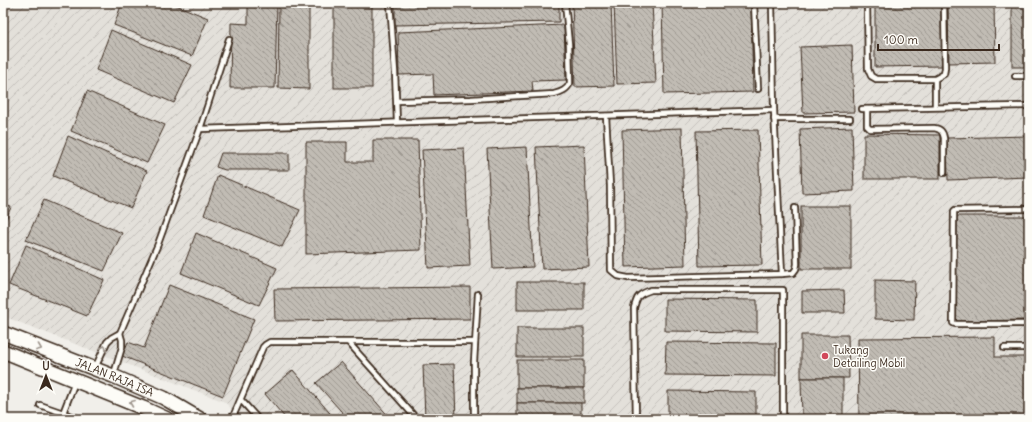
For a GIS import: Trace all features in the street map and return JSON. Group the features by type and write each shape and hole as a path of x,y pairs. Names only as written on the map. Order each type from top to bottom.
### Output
{"main road":[{"name":"JALAN RAJA ISA","path":"3,333 113,376 164,398 200,419"},
{"name":"JALAN RAJA ISA","path":"3,351 167,419"},
{"path":"88,386 94,369"},
{"path":"105,392 113,376"}],"lane":[{"path":"390,3 397,122"},
{"path":"396,101 546,95 564,90 570,83 569,44 565,3"},
{"path":"754,3 758,89"},
{"path":"772,3 774,119 782,274"},
{"path":"868,3 868,69 871,76 876,79 935,79 944,74 944,3"},
{"path":"94,369 107,342 120,333 158,244 200,129 229,39"},
{"path":"1016,76 1029,76"},
{"path":"935,79 935,108"},
{"path":"944,173 944,138 942,131 934,128 870,129 868,126 865,109 1029,106"},
{"path":"200,129 774,110"},
{"path":"606,116 610,185 611,270 618,276 628,278 782,274 793,272 796,267 795,208"},
{"path":"774,119 850,119"},
{"path":"1029,209 954,210 953,323 1029,324"},
{"path":"636,419 634,308 639,295 651,290 783,290 783,419"},
{"path":"474,419 474,342 478,294"},
{"path":"113,376 122,347 120,333"},
{"path":"349,342 415,417"},
{"path":"232,419 263,347 268,343 474,342"},
{"path":"1004,348 1029,348"},
{"path":"63,413 75,381"},
{"path":"241,400 258,419"},
{"path":"40,405 81,419"}],"shaded area":[{"path":"3,3 1029,3 1029,419 241,419 225,402 3,316"}],"building":[{"path":"122,3 171,3 208,18 192,56 114,25"},
{"path":"248,3 277,3 275,88 230,88 231,23 248,24"},
{"path":"279,3 309,3 309,89 278,88"},
{"path":"334,3 372,3 372,88 334,88"},
{"path":"395,3 559,3 559,22 395,25"},
{"path":"572,3 611,3 614,86 575,87"},
{"path":"614,3 652,3 656,83 617,84"},
{"path":"662,3 751,3 753,92 664,94"},
{"path":"875,3 941,3 942,66 875,67"},
{"path":"948,3 994,3 995,62 949,63"},
{"path":"1012,3 1029,3 1029,67 1012,67"},
{"path":"564,25 566,80 532,81 533,91 434,95 433,74 399,75 398,32"},
{"path":"111,30 192,65 174,103 96,70"},
{"path":"852,45 854,112 803,113 800,47"},
{"path":"87,91 165,125 147,163 71,131"},
{"path":"852,127 854,191 802,193 800,129"},
{"path":"682,128 685,265 625,267 622,130"},
{"path":"758,130 762,265 699,266 696,131"},
{"path":"864,134 940,135 940,179 864,179"},
{"path":"68,136 147,171 131,208 53,176"},
{"path":"1029,136 1029,177 948,180 947,138"},
{"path":"373,140 418,140 421,250 306,254 306,142 347,142 347,162 373,162"},
{"path":"584,145 589,267 542,269 536,147"},
{"path":"527,147 533,267 493,269 487,149"},
{"path":"464,148 470,266 428,268 422,150"},
{"path":"221,153 289,153 289,170 225,170 216,167"},
{"path":"218,175 300,210 282,247 204,215"},
{"path":"44,200 122,233 104,271 26,240"},
{"path":"3,204 11,207 3,227"},
{"path":"801,206 851,206 851,269 801,269"},
{"path":"955,216 1029,216 1029,320 956,321"},
{"path":"196,233 277,268 259,305 181,273"},
{"path":"26,245 104,280 87,316 9,285"},
{"path":"875,280 915,281 914,320 875,319"},
{"path":"517,282 584,282 584,310 517,310"},
{"path":"169,285 254,319 223,396 122,356 128,342 144,348"},
{"path":"470,287 470,319 275,321 274,289"},
{"path":"844,290 845,313 802,313 802,291"},
{"path":"665,299 757,300 757,332 665,331"},
{"path":"517,328 584,328 584,357 517,357"},
{"name":"Tukang Detailing Mobil","path":"801,335 848,335 849,378 801,378"},
{"path":"995,337 995,357 1029,357 1029,419 859,419 858,338"},
{"path":"666,342 776,343 776,376 665,375"},
{"path":"517,360 584,360 584,388 517,388"},
{"path":"341,362 391,419 348,419 316,383"},
{"path":"454,364 456,419 425,419 423,365"},
{"path":"293,370 335,419 286,419 265,394"},
{"path":"801,378 843,378 843,419 802,419"},
{"path":"517,388 584,388 584,403 517,403"},
{"path":"668,391 756,392 756,419 668,419"},
{"path":"517,403 581,403 581,419 517,419"}],"place":[{"name":"Tukang Detailing Mobil","path":"825,356"}]}
